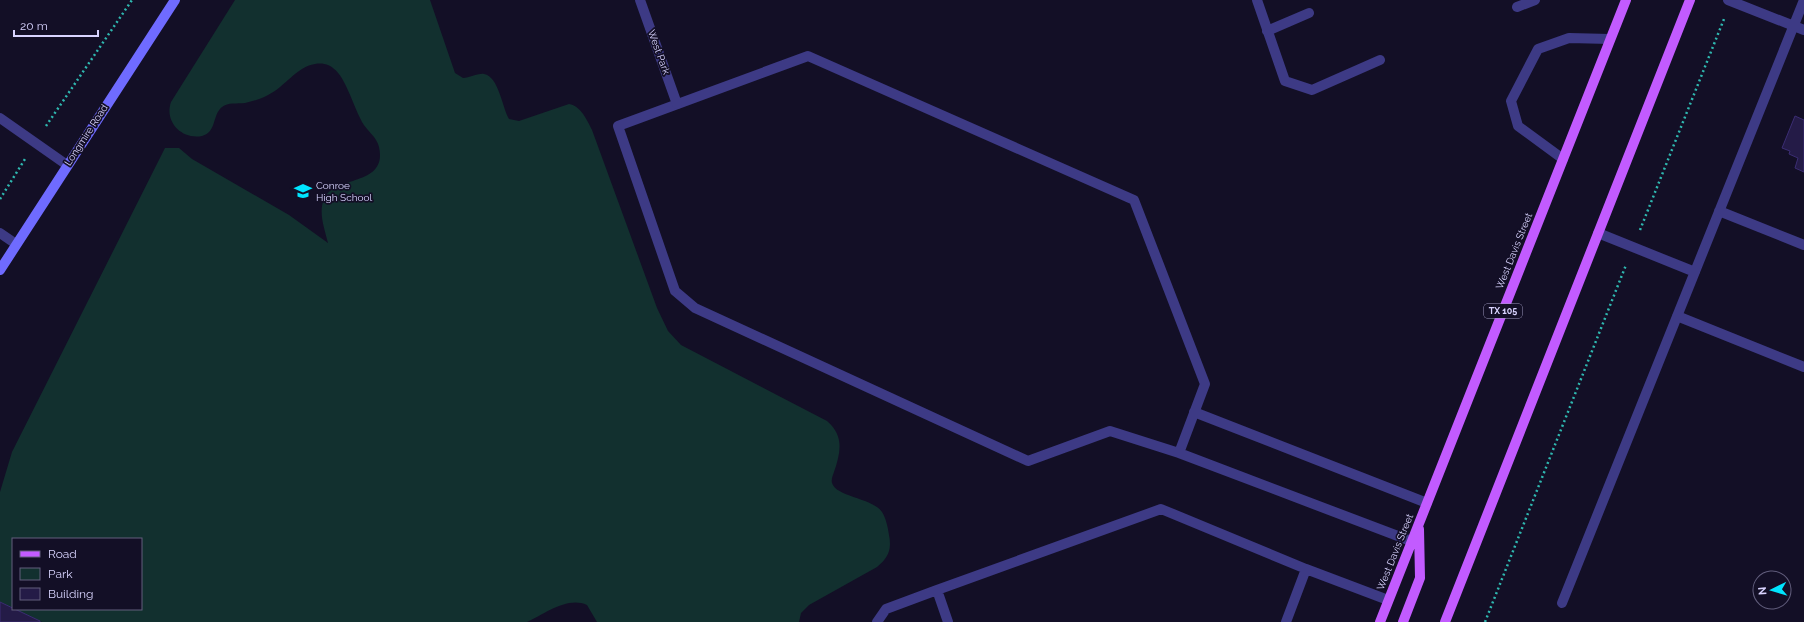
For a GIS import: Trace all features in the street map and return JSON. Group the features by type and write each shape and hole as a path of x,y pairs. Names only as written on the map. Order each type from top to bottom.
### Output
{"main road":[{"name":"Longmire Road","path":"0,270 175,0"},
{"name":"West Davis Street","path":"1380,622 1626,0"},
{"path":"1445,622 1690,0"},
{"path":"1403,622 1420,578 1418,525"}],"street":[{"name":"West Park","path":"640,0 677,104"},
{"path":"1257,0 1285,80 1312,90 1380,60"},
{"path":"1517,7 1535,0"},
{"path":"1730,0 1804,30"},
{"path":"1562,603 1804,0"},
{"path":"1267,31 1309,13"},
{"path":"1563,159 1518,126 1512,101 1538,49 1569,38 1610,39"},
{"path":"1178,453 1205,384 1134,200 808,56 618,126 675,291 695,308 1028,461 1110,431 1178,453 1411,541"},
{"path":"0,118 67,165"},
{"path":"1719,212 1804,244"},
{"path":"0,233 16,244"},
{"path":"1598,233 1695,272"},
{"path":"1677,316 1804,367"},
{"path":"1194,412 1427,503"},
{"path":"877,622 886,609 1161,509 1388,600"},
{"path":"1286,622 1306,568"},
{"path":"937,590 948,622"}],"path":[{"path":"0,199 36,142 132,0"},
{"path":"1485,622 1730,0"}],"green space":[{"name":"Conroe High School","path":"235,0 430,0 455,73 463,78 482,74 489,76 497,86 509,119 519,121 569,104 580,110 592,130 657,308 668,331 681,345 827,421 836,432 840,444 832,477 832,483 835,488 840,491 877,507 882,512 887,523 890,540 886,557 877,567 809,605 801,613 799,622 597,622 587,605 572,603 556,607 527,622 42,622 16,610 142,610 142,538 12,538 12,608 0,602 0,492 12,452 165,148 179,148 192,159 289,215 328,243 322,216 322,204 324,199 338,186 368,175 376,169 380,160 378,143 362,122 344,81 334,69 326,64 315,64 302,69 280,87 263,98 245,103 224,105 219,110 210,131 202,136 195,137 188,135 176,128 172,123 170,116 171,102"}],"building":[{"path":"1795,116 1804,120 1804,172 1795,168 1798,158 1789,154 1790,151 1782,148"},
{"path":"0,602 12,608 12,610 17,610 40,621 40,622 0,622"}],"place":[{"name":"Conroe High School","path":"303,191"}]}
